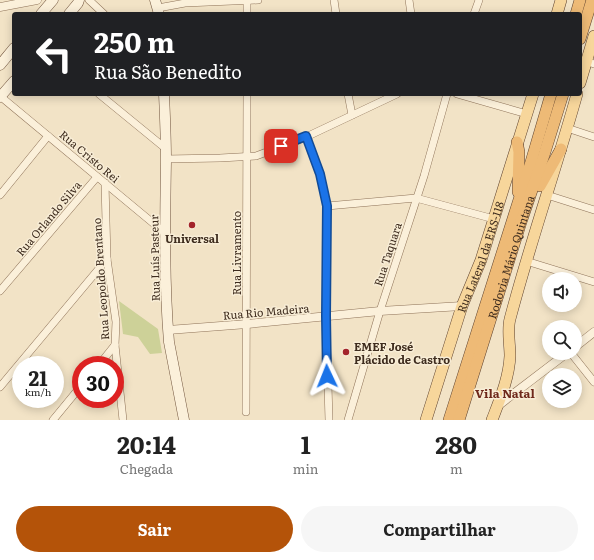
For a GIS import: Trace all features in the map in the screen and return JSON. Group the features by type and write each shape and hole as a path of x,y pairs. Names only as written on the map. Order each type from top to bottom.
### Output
{"highway":[{"path":"577,12 580,0"},
{"path":"582,32 592,0"},
{"name":"Rodovia Mário Quintana","path":"449,420 550,96"},
{"name":"Rodovia Mário Quintana","path":"459,420 562,96"},
{"path":"517,142 518,202"},
{"path":"521,222 547,171 561,149"}],"main road":[{"path":"43,12 53,0"},
{"path":"71,12 79,0"},
{"path":"558,12 561,0"},
{"path":"582,79 590,63 594,36"},
{"path":"0,65 12,50"},
{"path":"0,97 12,83"},
{"name":"Rua Luís Pasteur","path":"164,96 166,159 166,297 168,330 184,420"},
{"name":"Rua Lateral da ERS-118","path":"426,420 462,306 494,219 532,96"},
{"path":"492,420 506,379 510,357 509,322 526,260 576,96"}],"street":[{"path":"0,7 37,0"},
{"path":"88,0 102,12"},
{"path":"157,8 185,3 258,0"},
{"path":"334,0 336,12"},
{"path":"409,0 412,12"},
{"path":"475,12 479,0"},
{"path":"247,1 247,12"},
{"path":"101,96 165,148"},
{"name":"Rua Livramento","path":"246,412 247,96"},
{"path":"348,96 352,115"},
{"path":"166,159 256,156 306,136 393,96"},
{"name":"Rua Taquara","path":"348,420 446,96"},
{"path":"464,96 527,114"},
{"name":"Rua Cristo Rei","path":"0,97 165,233"},
{"path":"567,128 594,136"},
{"path":"0,195 48,136"},
{"path":"306,136 320,174 327,206 326,316 328,420"},
{"name":"Rua Orlando Silva","path":"0,291 97,177"},
{"name":"Rua Leopoldo Brentano","path":"105,183 107,259 116,322 116,345 123,420"},
{"path":"547,195 594,210"},
{"path":"327,206 416,198 494,219"},
{"path":"0,387 107,259"},
{"path":"526,260 594,282"},
{"name":"Rua Rio Madeira","path":"168,330 380,311 462,306"},
{"path":"582,341 594,332"},
{"path":"107,356 116,345"},
{"path":"497,408 558,360"},
{"path":"577,360 594,382"},
{"path":"506,379 513,387 519,390"},
{"path":"53,420 72,397"}],"green space":[{"path":"119,301 158,329 162,353 150,354 138,337 123,334"}],"place":[{"name":"Universal","path":"192,225"},
{"name":"EMEF José Plácido de Castro","path":"346,352"}],"district":[{"name":"Vila Natal","path":"505,393"}],"route":[{"path":"281,146 306,136 320,174 327,206 327,376"}]}
